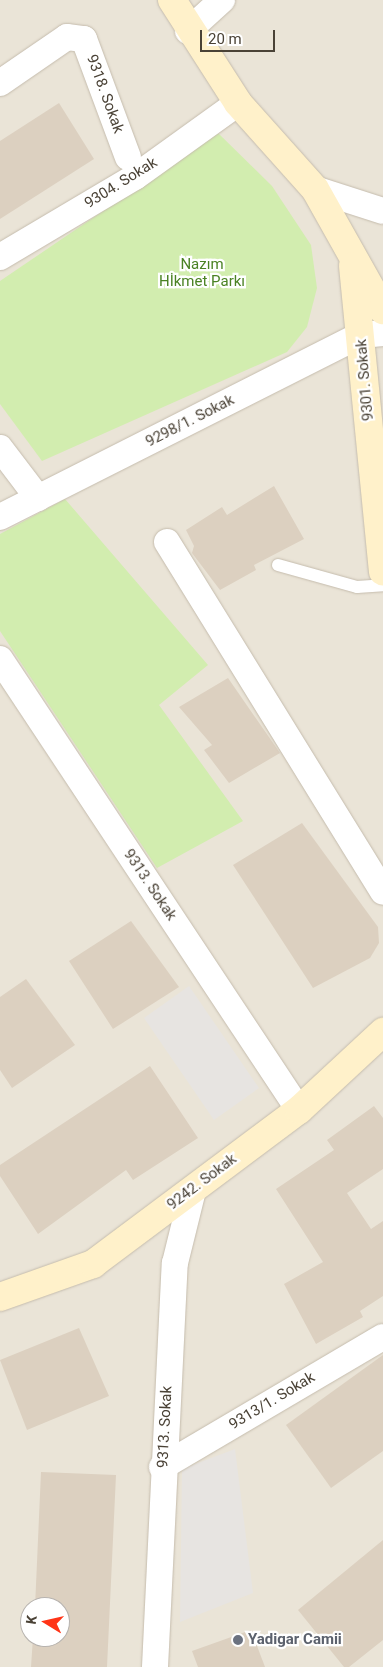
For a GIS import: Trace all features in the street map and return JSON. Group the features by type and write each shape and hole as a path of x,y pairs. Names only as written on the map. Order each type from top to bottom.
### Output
{"main road":[{"name":"9301. Sokak","path":"172,0 188,31 238,103 315,189 351,247 383,310"},
{"name":"9301. Sokak","path":"351,247 372,334 383,572"},
{"name":"9242. Sokak","path":"0,1297 93,1264 299,1110 383,1032"}],"street":[{"path":"188,31 222,0"},
{"name":"9318. Sokak","path":"0,83 67,38 84,39 128,156"},
{"name":"9304. Sokak","path":"0,257 135,177 238,103"},
{"path":"315,189 383,211"},
{"name":"9298/1. Sokak","path":"0,517 372,334"},
{"path":"0,448 38,498"},
{"path":"167,542 383,892"},
{"name":"9313. Sokak","path":"0,659 299,1110"},
{"name":"9313. Sokak","path":"155,1667 162,1466 175,1263 193,1190"},
{"name":"9313/1. Sokak","path":"162,1466 383,1337"}],"lane":[{"path":"278,565 356,587 383,586"}],"shaded area":[{"path":"0,0 383,0 383,1667 0,1667"},
{"path":"189,986 259,1088 214,1120 144,1018"},
{"path":"235,1449 253,1593 180,1622 182,1469"}],"green space":[{"name":"Nazım Hİkmet Parkı","path":"218,133 272,186 311,245 317,288 307,327 287,352 42,461 0,404 0,281"},
{"path":"65,499 208,665 159,705 243,821 157,868 0,631 0,534"}],"building":[{"path":"59,103 94,159 0,219 0,141"},
{"path":"274,486 304,539 254,565 256,570 220,590 192,553 194,546 186,530 222,507 227,515"},
{"path":"228,678 280,753 229,783 204,750 212,745 179,707"},
{"path":"302,823 378,927 379,943 370,958 313,988 233,865"},
{"path":"131,921 179,987 113,1029 69,961"},
{"path":"26,979 75,1045 12,1088 0,1070 0,997"},
{"path":"150,1066 198,1138 133,1180 126,1170 38,1234 0,1176 0,1165"},
{"path":"374,1106 383,1118 383,1169 347,1193 371,1229 383,1221 383,1296 360,1311 363,1317 316,1344 284,1284 323,1262 276,1189 334,1150 327,1140"},
{"path":"79,1328 109,1396 27,1430 0,1360"},
{"path":"383,1355 383,1451 331,1488 286,1425"},
{"path":"41,1472 116,1475 107,1667 31,1667 32,1647 70,1647 70,1597 35,1597"},
{"path":"383,1540 383,1640 349,1667 344,1667 298,1610"},
{"name":"Yadigar Camii","path":"251,1630 265,1667 198,1667 192,1651"}],"place":[{"name":"Yadigar Camii","path":"238,1640"}]}
